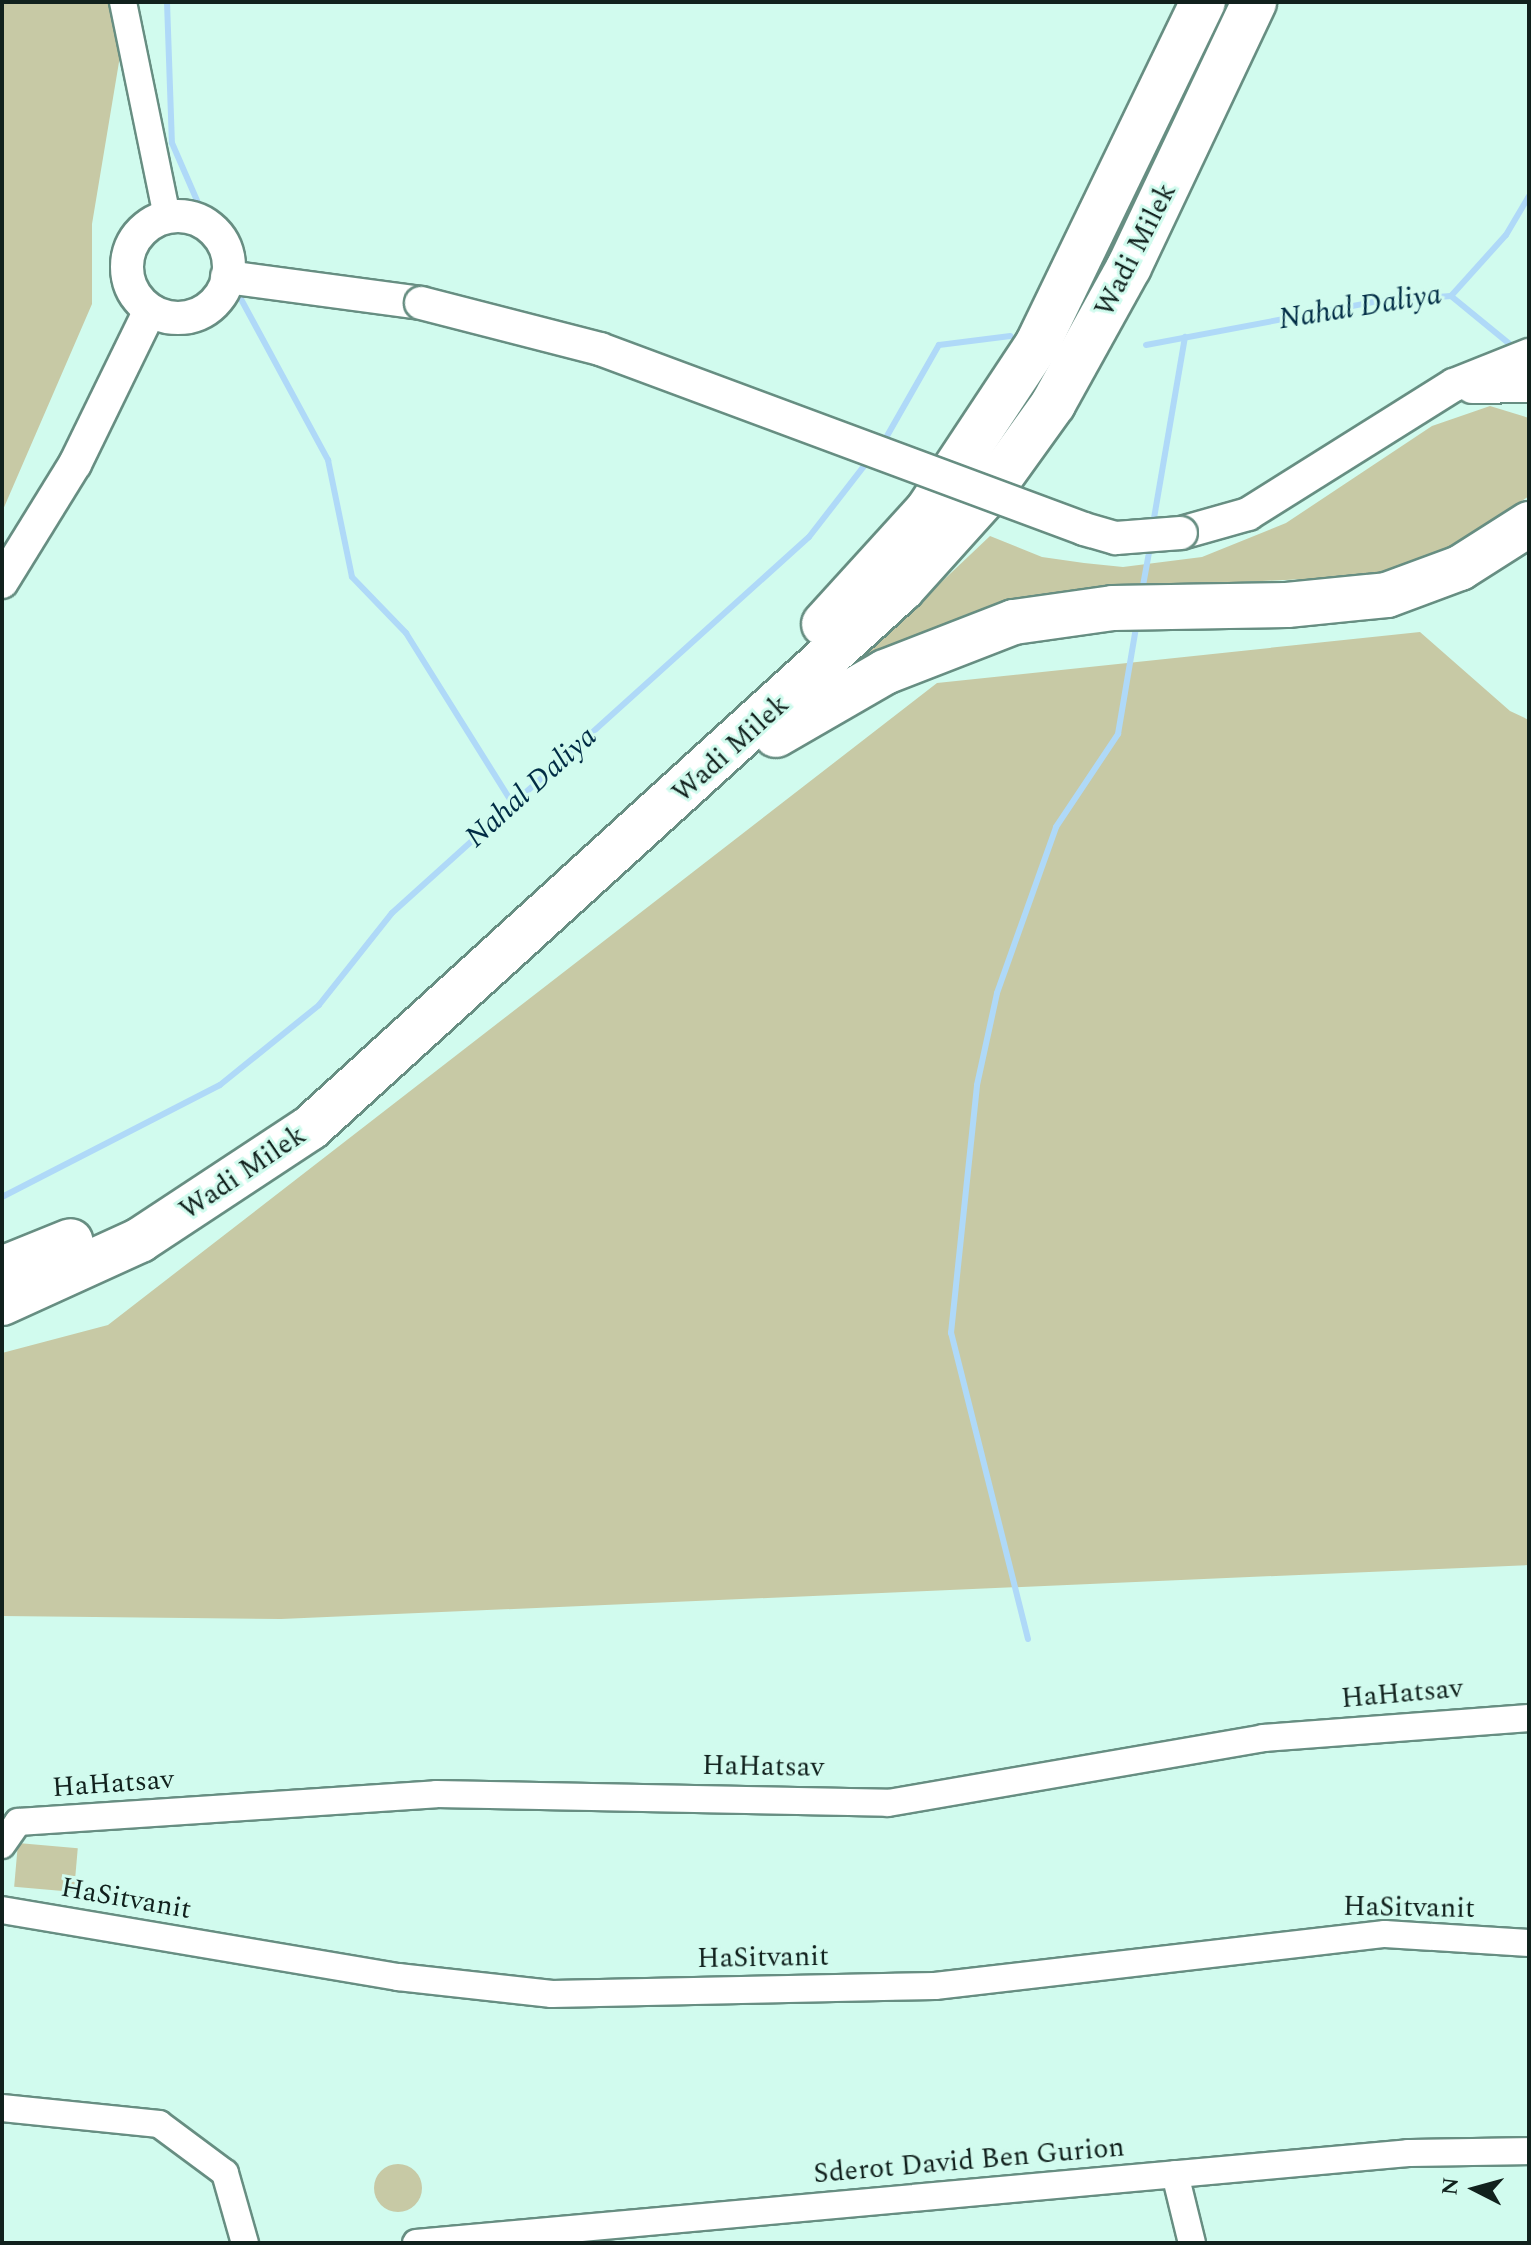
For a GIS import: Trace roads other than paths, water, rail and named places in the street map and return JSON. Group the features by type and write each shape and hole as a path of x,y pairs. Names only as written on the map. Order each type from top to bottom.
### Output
{"highway":[{"name":"Wadi Milek","path":"2,1269 126,1214 292,1105 842,608 959,469 1038,343 1203,2"},
{"name":"Wadi Milek","path":"2,1303 140,1240 310,1128 863,628 992,489 1103,319 1254,2"},
{"path":"608,861 801,719 972,634 1067,611 1387,595 1460,568 1529,524"}],"street":[{"path":"123,2 167,217"},
{"path":"184,216 213,230 227,277 198,314 150,310 133,291 127,266 138,235 167,217 184,216"},
{"path":"227,277 421,303 600,349 1084,529 1116,538 1181,533 1248,514 1428,403 1529,355"},
{"path":"2,582 75,464 150,310"},
{"path":"1428,403 1472,387 1529,386"},
{"name":"HaHatsav","path":"2,1845 18,1822 436,1794 888,1803 1263,1738 1529,1718"},
{"name":"HaSitvanit","path":"2,1910 398,1977 552,1994 935,1986 1202,1950 1385,1934 1529,1943"},
{"path":"2,2108 159,2124 225,2173 245,2243"},
{"name":"Sderot David Ben Gurion","path":"416,2243 1408,2153 1529,2151"},
{"path":"1175,2174 1192,2243"}],"waterway":[{"path":"167,2 172,143 226,267"},
{"name":"Nahal Daliya","path":"1146,345 1373,302 1451,296 1506,235 1529,196"},
{"path":"235,288 328,460 352,577 406,633 513,804"},
{"path":"1451,296 1517,350"},
{"name":"Nahal Daliya","path":"883,443 939,345 1010,336"},
{"path":"1153,524 1185,337"},
{"name":"Nahal Daliya","path":"2,1197 220,1085 319,1005 392,913 809,537 868,461"},
{"path":"1142,591 1150,547"},
{"path":"1028,1639 951,1333 977,1085 997,993 1056,827 1118,734 1137,622"}]}
